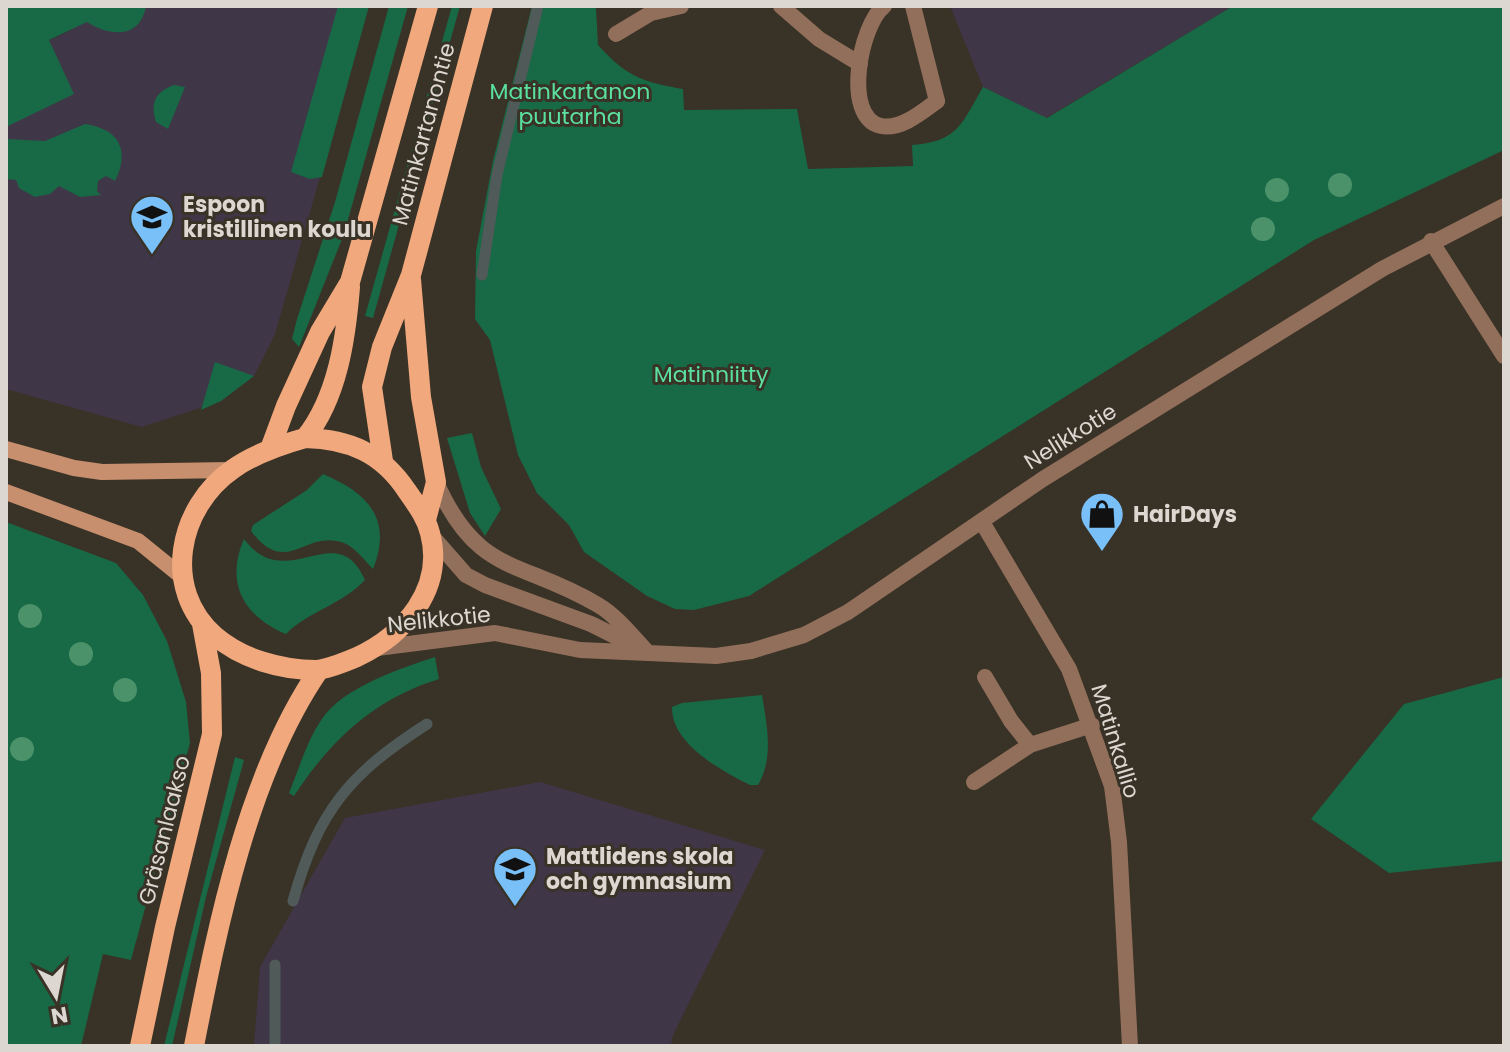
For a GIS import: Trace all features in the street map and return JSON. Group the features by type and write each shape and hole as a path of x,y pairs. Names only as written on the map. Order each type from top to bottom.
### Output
{"main road":[{"name":"Matinkartanontie","path":"305,438 322,413 346,338 350,282 428,6"},
{"name":"Matinkartanontie","path":"383,461 372,387 382,347 411,275 483,6"},
{"name":"Matinkartanontie","path":"411,275 421,397 436,482 429,528"},
{"name":"Matinkartanontie","path":"270,449 320,332 350,282"},
{"path":"305,438 335,439 383,461 429,528 431,579 421,601 403,626 376,648 319,670 256,660 231,648 202,624 188,600 180,575 187,537 202,500 231,470 270,449 305,438"},
{"path":"6,449 74,468 102,472 231,470"},
{"path":"6,492 138,541 180,575"},
{"name":"Gräsanlaakso","path":"140,1046 212,734 211,673 202,624"},
{"path":"194,1046 219,922 252,819 295,706 319,670"}],"street":[{"path":"616,34 651,13 681,6"},
{"path":"781,6 819,39 860,64"},
{"path":"884,6 874,14 862,41 860,64 861,107 871,122 884,127 910,121 937,101 913,6"},
{"name":"Nelikkotie","path":"376,648 495,633 580,650 716,656 751,651 804,635 848,612 1043,479 1431,241 1504,206"},
{"path":"1431,241 1504,356"},
{"path":"436,482 458,526 481,549 602,607 648,653"},
{"name":"Matinkallio","path":"982,522 1069,669 1112,786 1119,842 1130,1046"},
{"name":"Nelikkotie","path":"429,528 466,575 591,624 648,653"},
{"path":"985,677 1011,721 1030,745"},
{"path":"974,782 1030,745 1092,725"}],"shaded area":[{"name":"Espoon kristillinen koulu","path":"79,6 369,6 275,334 254,376 221,401 142,427 6,389 6,61 71,30"},
{"path":"950,6 1233,6 1046,118 983,87"},
{"name":"Mattlidens skola och gymnasium","path":"540,782 765,850 672,1037 671,1046 254,1046 260,967 345,818"}],"green space":[{"path":"6,6 146,6 143,17 130,30 114,32 87,22 49,40 74,94 6,127"},
{"path":"338,6 369,6 322,177 310,179 291,172"},
{"path":"389,6 408,6 344,234 299,347 292,339 297,319 335,202"},
{"path":"452,6 460,6 373,318 365,316"},
{"name":"Matinniitty","path":"532,6 619,6 596,8 598,45 626,71 656,84 683,89 684,110 797,109 808,169 913,166 912,145 940,140 949,135 963,120 983,87 1047,118 1233,6 1504,6 1504,150 1314,240 749,596 694,610 675,609 647,596 584,552 569,525 537,493 518,455 490,340 475,319 476,251 493,161"},
{"path":"174,85 185,87 168,129 156,122 154,104 162,91"},
{"path":"85,124 114,136 121,151 122,160 115,181 106,176 98,181 97,191 101,195 80,197 59,186 50,194 35,197 19,188 16,180 6,179 6,139 45,141"},
{"path":"215,362 254,376 221,401 201,410"},
{"path":"472,433 481,467 501,509 485,536 470,513 447,438"},
{"path":"323,474 353,490 372,510 380,536 373,569 344,543 330,540 286,552 275,551 264,545 251,531 253,525 307,490"},
{"path":"6,522 116,563 143,595 167,641 186,702 190,743 131,960 103,954 81,1046 6,1046"},
{"path":"244,539 260,554 277,560 325,553 340,554 353,562 365,580 286,634 259,618 242,596 236,570"},
{"path":"435,657 439,679 374,710 323,757 294,796 289,793 312,736 331,708 373,680"},
{"path":"1504,677 1504,861 1389,873 1311,819 1404,704"},
{"path":"762,695 768,753 758,785 750,785 700,755 680,733 674,720 672,707 682,703"},
{"path":"235,757 244,760 206,897 172,1046 164,1046"}],"waterway":[{"path":"482,275 497,175 538,6"},
{"path":"293,901 314,842 340,798 377,760 427,724"},
{"path":"275,965 275,1046"}],"place":[{"name":"Espoon kristillinen koulu","path":"152,256"},
{"name":"HairDays","path":"1102,553"},
{"name":"Mattlidens skola och gymnasium","path":"515,908"}],"park label":[{"name":"Matinkartanon puutarha","path":"570,104"}]}
